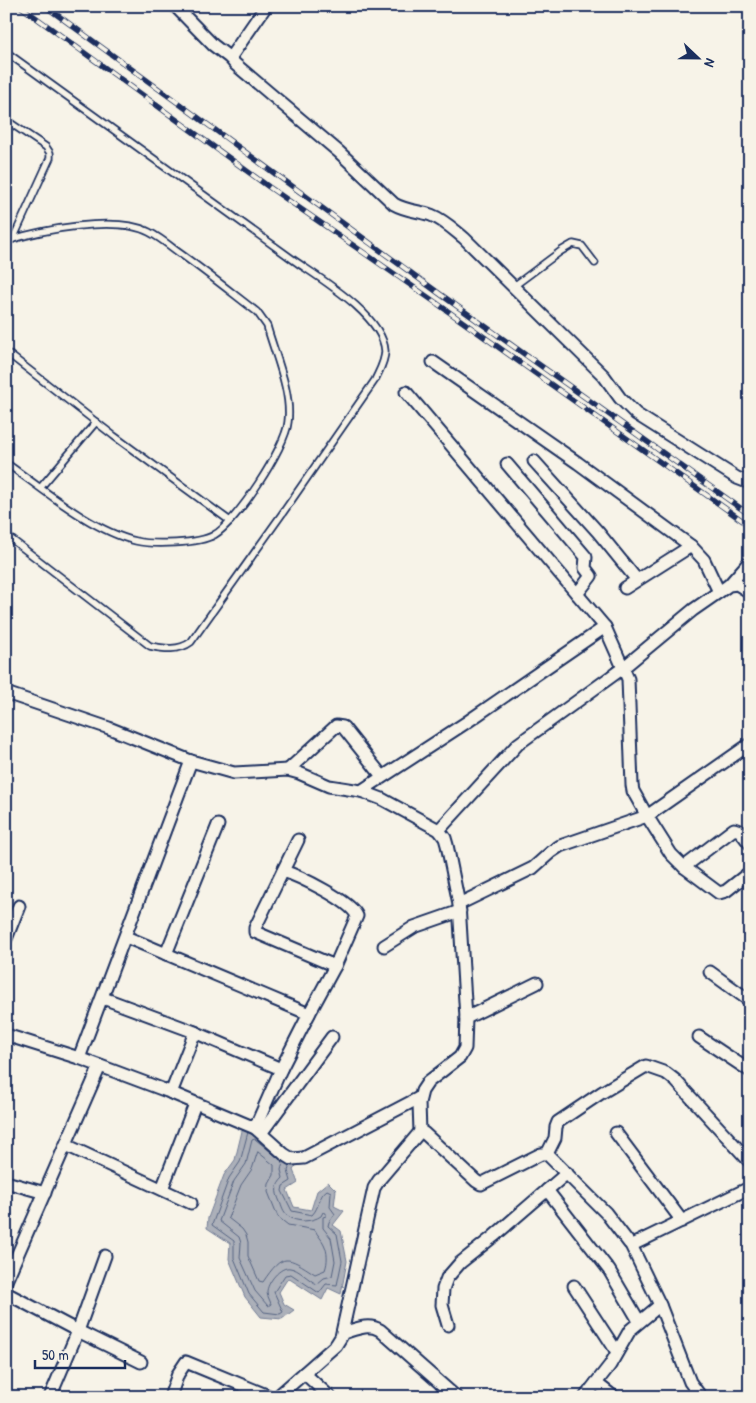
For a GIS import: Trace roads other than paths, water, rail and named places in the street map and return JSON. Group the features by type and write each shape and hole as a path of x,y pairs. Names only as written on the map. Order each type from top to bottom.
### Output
{"street":[{"path":"175,6 213,45 339,152 394,204 403,209 431,215 442,220 464,238 604,376 620,398 636,414 737,478 750,483"},
{"path":"230,58 266,6"},
{"path":"433,362 541,437 691,546 704,560 719,592"},
{"path":"406,392 605,628 628,679 632,785 646,816 671,854 684,867 719,893 726,891 750,872"},
{"path":"534,461 598,532 637,580"},
{"path":"508,464 586,557 585,568 591,576 577,594"},
{"path":"625,588 691,546"},
{"path":"439,830 518,744 623,668 693,610 729,585 750,561"},
{"path":"729,585 737,584 750,592"},
{"path":"361,791 467,722 605,628"},
{"path":"6,693 108,728 191,762 234,773 288,770 329,786 361,791 382,799 439,830 448,845 459,907 466,1018 465,1048 463,1053 428,1082 419,1098 420,1132 374,1188 343,1333 336,1345 276,1397"},
{"path":"288,770 336,726 339,726 343,727 382,776"},
{"path":"384,946 414,927 459,907 532,868 560,846 646,816 750,744"},
{"path":"80,1058 191,762"},
{"path":"166,954 218,825"},
{"path":"684,867 734,829 740,831 750,844"},
{"path":"298,840 255,928 255,932 335,966"},
{"path":"258,1130 281,1070 357,920 356,913 348,904 283,871"},
{"path":"6,939 18,906"},
{"path":"126,937 308,1014"},
{"path":"710,972 750,1001"},
{"path":"466,1018 537,982"},
{"path":"103,998 195,1032 281,1070"},
{"path":"171,1093 195,1032"},
{"path":"6,1035 80,1058 171,1093 258,1130 284,1154 298,1160 419,1098"},
{"path":"699,1037 750,1071"},
{"path":"258,1130 332,1038"},
{"path":"6,1281 11,1257 45,1193 100,1066"},
{"path":"548,1154 556,1138 558,1122 646,1066 666,1073 675,1080 750,1162"},
{"path":"162,1189 195,1104"},
{"path":"420,1132 424,1133 481,1184 543,1153 548,1154 606,1213 631,1245 660,1305 690,1382 701,1397"},
{"path":"616,1133 682,1222"},
{"path":"66,1145 190,1203"},
{"path":"448,1325 442,1305 443,1288 447,1278 460,1263 567,1173"},
{"path":"6,1182 45,1193"},
{"path":"547,1190 609,1270 639,1322"},
{"path":"631,1245 745,1190 750,1190"},
{"path":"50,1397 78,1331 105,1256"},
{"path":"574,1286 617,1352"},
{"path":"6,1293 141,1362"},
{"path":"585,1397 630,1330 660,1305"},
{"path":"343,1333 373,1326 380,1330 456,1397"},
{"path":"170,1397 178,1374 186,1362 271,1397"},
{"path":"304,1373 330,1397"},
{"path":"596,1383 614,1397"}],"lane":[{"path":"6,52 332,286 352,302 374,325 383,340 385,352 384,362 375,380 192,642 185,646 170,649 150,646 6,536"},
{"path":"6,120 46,147 50,153 50,158 13,239"},
{"path":"6,241 28,234 78,226 119,225 149,231 199,266 261,317 267,326 286,391 289,412 288,424 276,456 240,509 221,530 202,540 158,544 137,542 115,535 88,520 6,462"},
{"path":"514,286 561,251 574,244 582,246 595,263"},
{"path":"6,352 96,422 230,521"},
{"path":"41,487 96,422"}],"water":[{"path":"249,1123 290,1153 308,1150 293,1170 298,1183 287,1190 294,1207 311,1210 317,1191 328,1182 336,1190 334,1206 344,1211 333,1225 341,1231 347,1261 341,1294 328,1288 322,1300 288,1278 279,1292 284,1304 294,1310 282,1319 261,1317 245,1297 229,1259 230,1243 207,1228 208,1218 224,1175 235,1160 242,1131"}],"railway":[{"path":"20,6 269,187 435,302 750,526"},
{"path":"45,6 440,294 750,515"}]}
